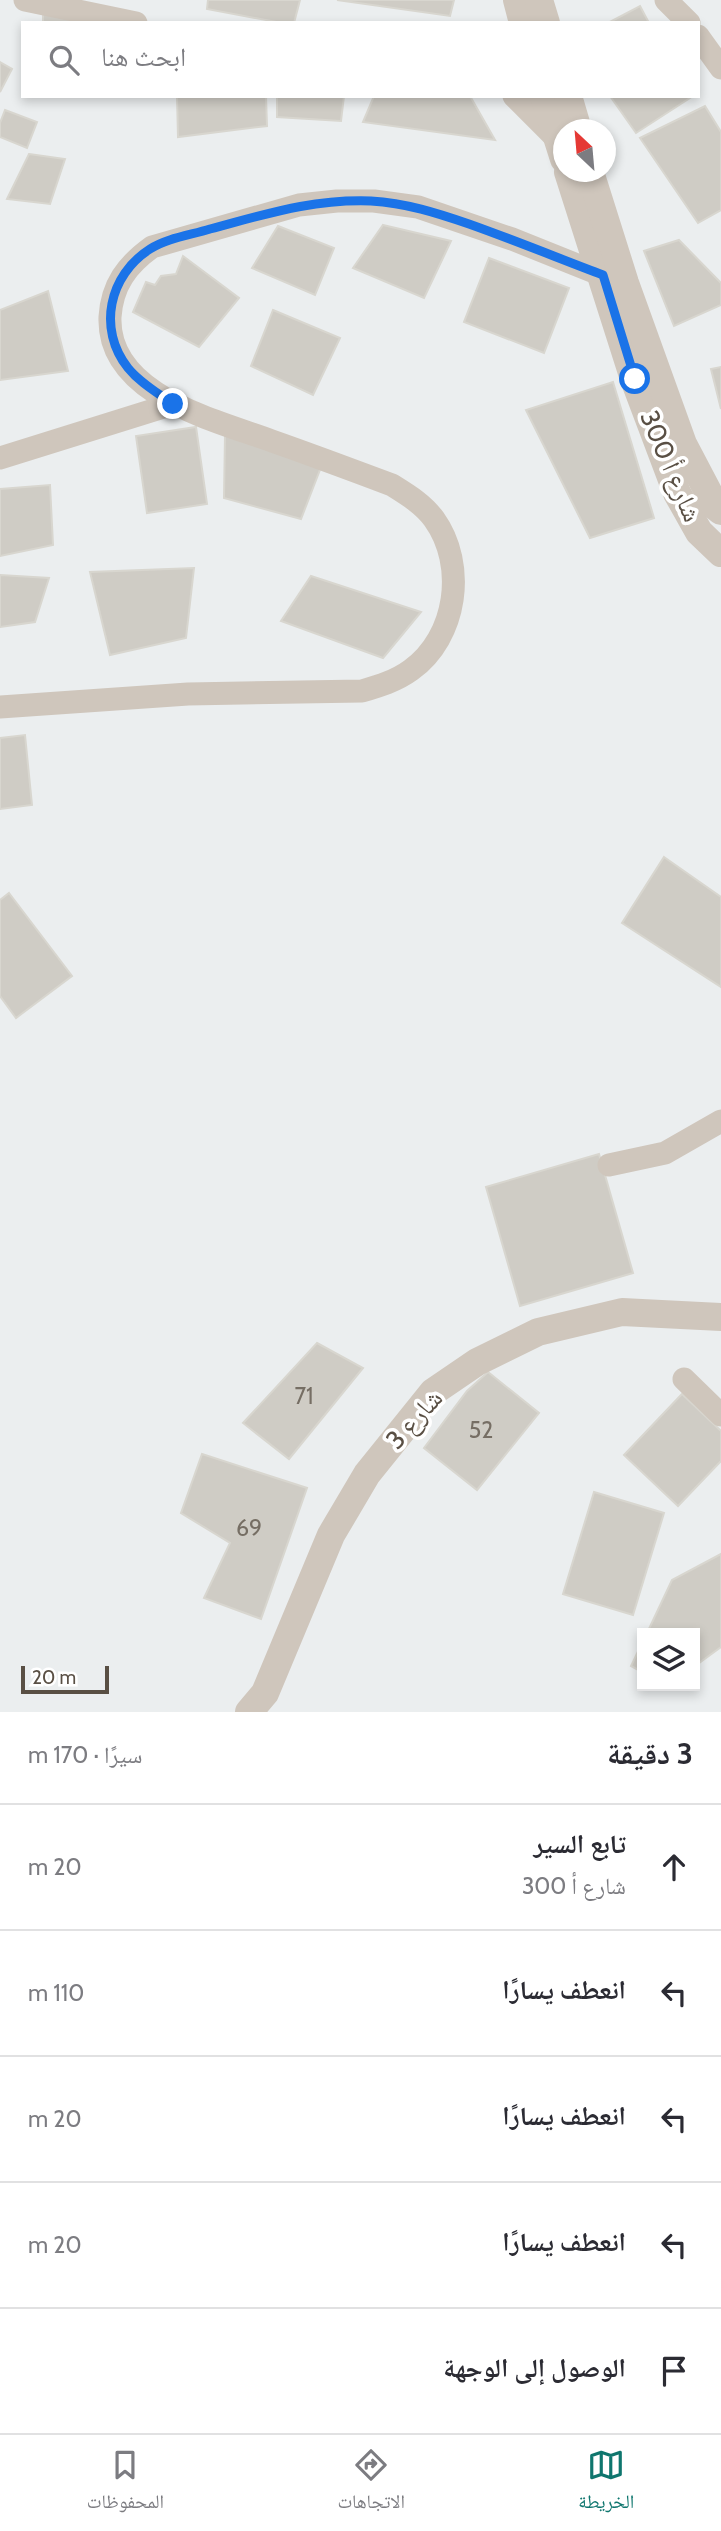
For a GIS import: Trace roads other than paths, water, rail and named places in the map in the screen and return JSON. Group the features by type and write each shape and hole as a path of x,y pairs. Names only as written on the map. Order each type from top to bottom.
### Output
{"street":[{"path":"25,0 126,21"},
{"path":"517,0 522,21"},
{"path":"539,0 545,21"},
{"path":"666,0 687,21"},
{"path":"700,39 721,68"},
{"path":"516,98 553,132"},
{"path":"545,98 554,119"},
{"path":"567,119 568,98"},
{"name":"شارع أ 300","path":"572,182 683,444 716,507 721,511"},
{"name":"شارع أ 300","path":"592,182 635,379 677,493 699,532 721,553"},
{"path":"0,707 188,694 362,691 388,683 412,670 432,650 445,626 453,599 454,571 447,545 434,520 416,500 393,485 173,404 128,369 116,349 110,326 111,302 119,280 133,261 152,247 299,205 374,201 418,207 512,239 614,279"},
{"path":"0,458 173,404"},
{"path":"609,1165 665,1153 715,1127 721,1121"},
{"name":"شارع 3","path":"249,1712 265,1693 331,1535 367,1474 433,1392 477,1362 538,1332 622,1312 721,1317"},
{"path":"684,1379 721,1415"}]}
